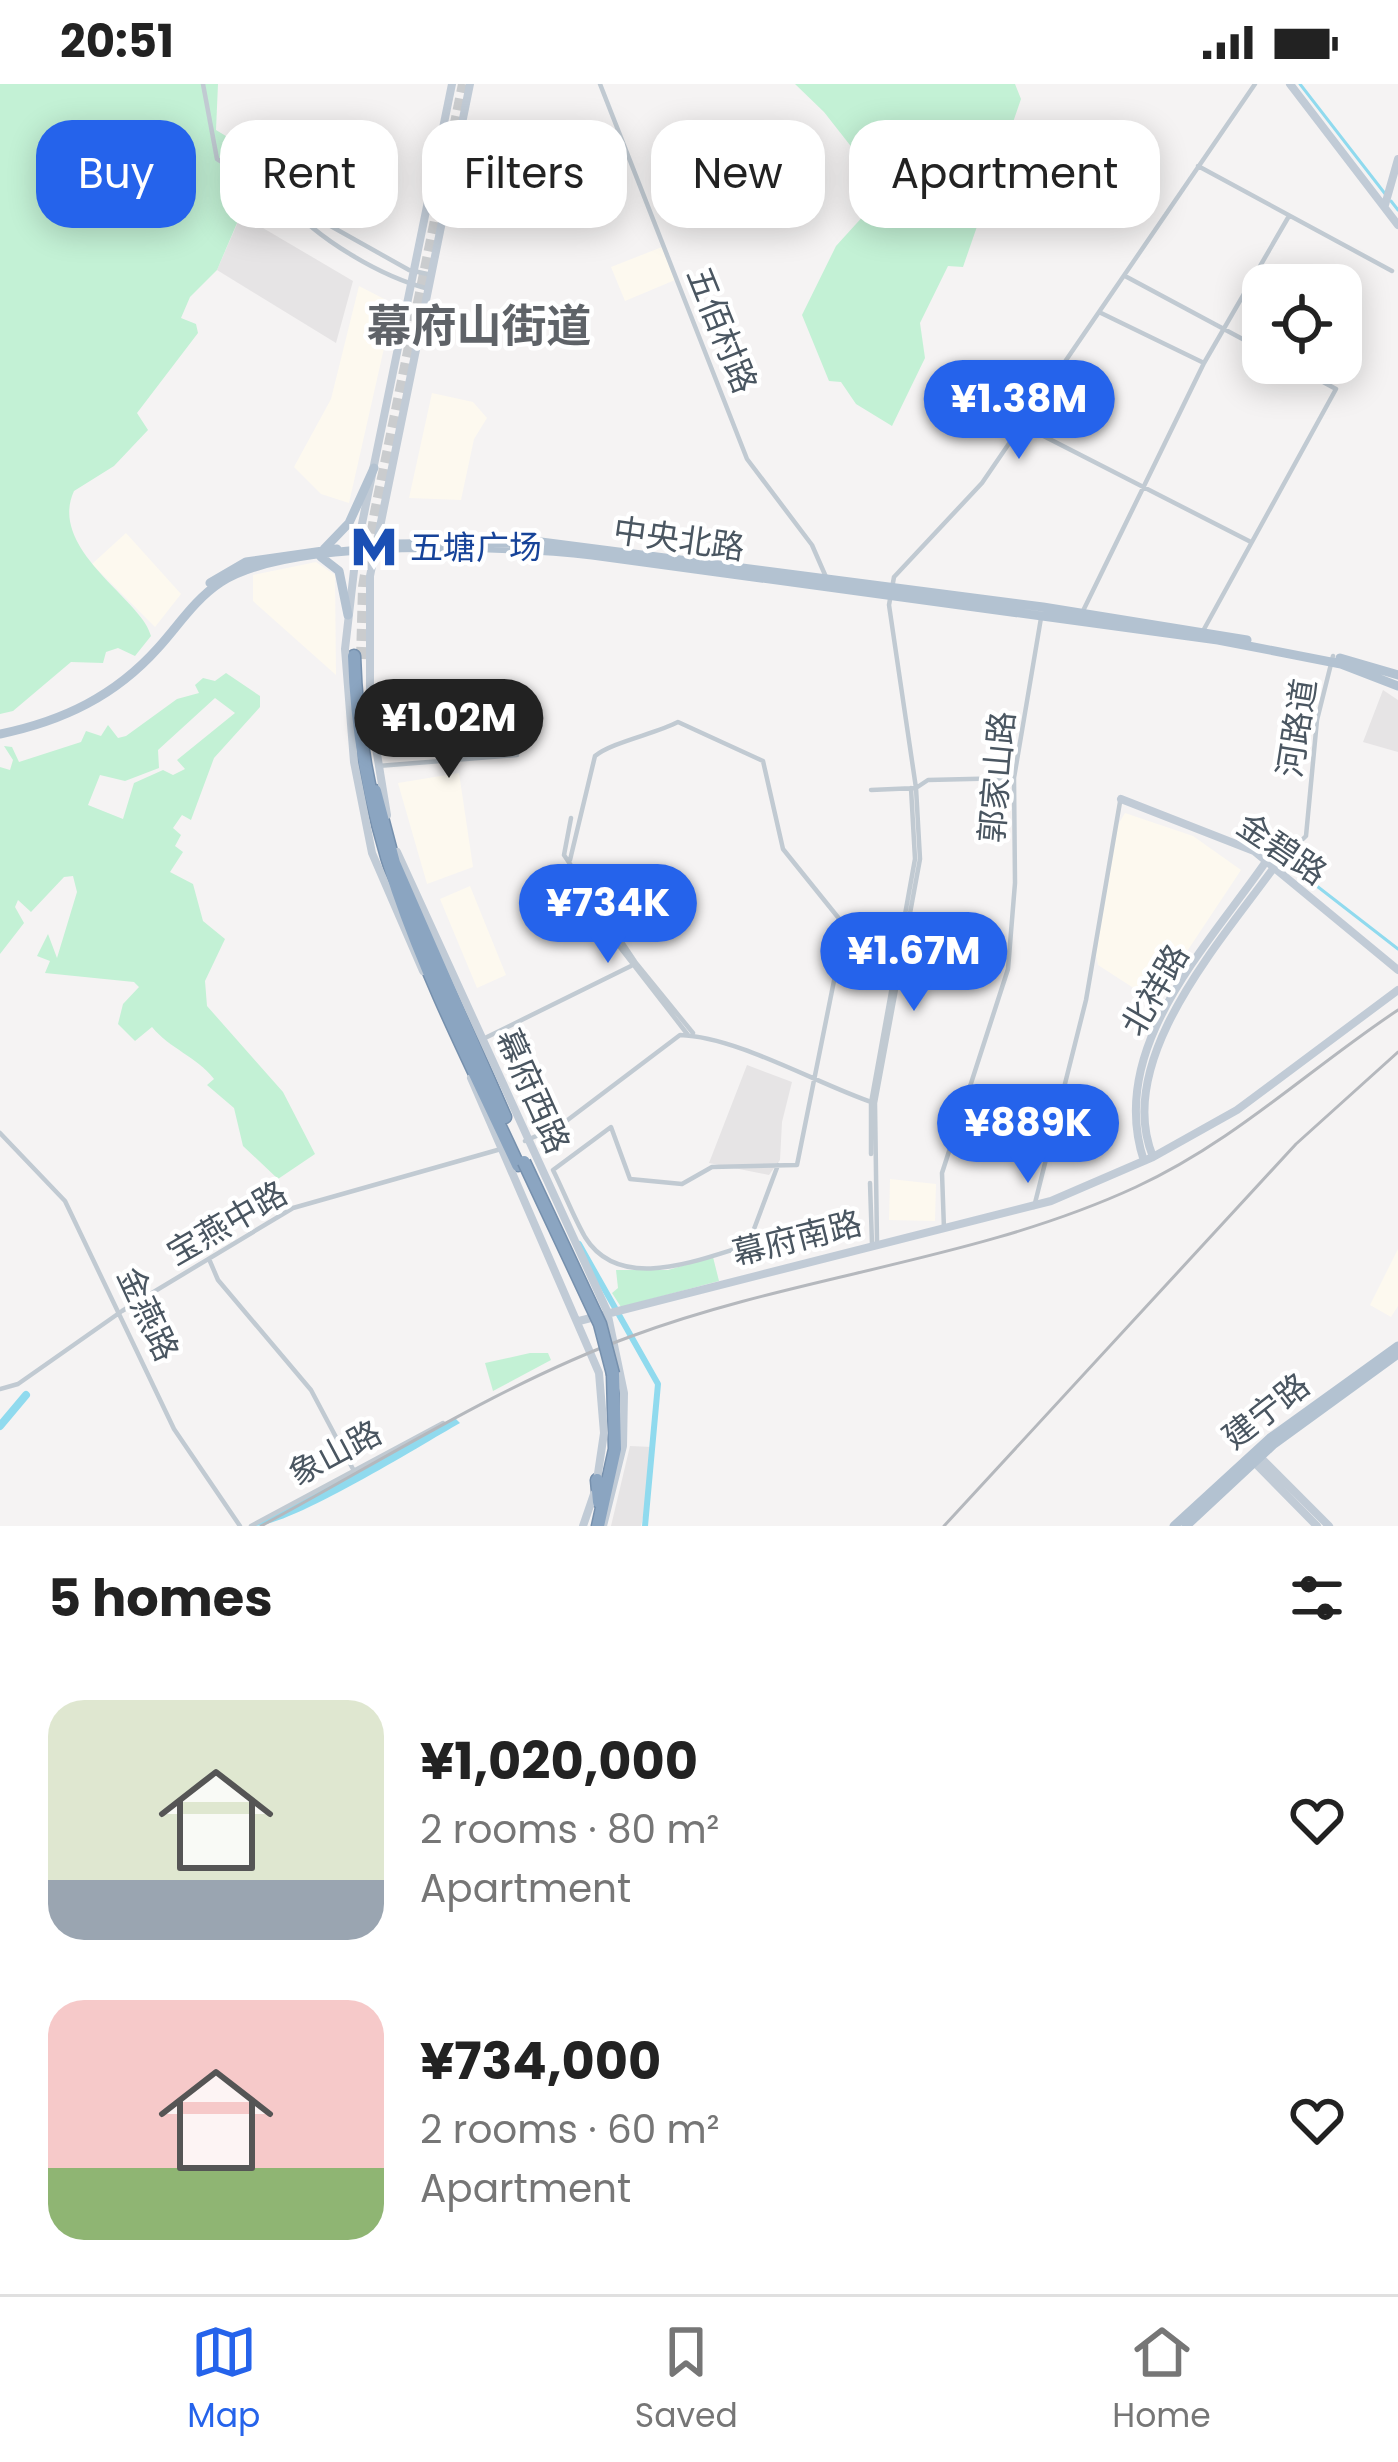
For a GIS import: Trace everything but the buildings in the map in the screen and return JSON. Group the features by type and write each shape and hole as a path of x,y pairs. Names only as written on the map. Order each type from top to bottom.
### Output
{"highway":[{"name":"幕府西路","path":"521,1164 477,1042 388,844 371,770 358,658 364,771 383,860 585,1305 609,1375 608,1453 596,1520"},
{"path":"596,1520 597,1480"},
{"path":"596,1520 615,1497"}],"main road":[{"name":"幕府西路","path":"452,84 357,550 348,615 346,706 372,853 599,1373 603,1403 596,1520"},
{"name":"幕府西路","path":"470,84 374,549 367,650 378,766 395,848 477,1042 608,1311 624,1394 615,1497"},
{"path":"1290,84 1398,225"},
{"path":"1384,207 1398,160"},
{"path":"348,615 342,579 321,554 350,524 374,468"},
{"name":"中央北路","path":"0,731 67,715 113,689 206,593 234,575 321,554 374,549 541,542 1042,610 1332,659"},
{"name":"中央北路","path":"1042,610 1203,631 1396,677"},
{"name":"金碧路","path":"1121,799 1214,832 1270,863 1398,970"},
{"name":"北祥路","path":"1148,1159 1141,1127 1148,1073 1164,1030 1270,863"},
{"name":"幕府南路","path":"579,1321 874,1243 1034,1207 1148,1159 1237,1111 1398,990"},
{"path":"568,1297 596,1286"},
{"name":"建宁路","path":"1174,1526 1255,1457 1398,1350"},
{"path":"1255,1457 1317,1526"},
{"path":"1255,1457 1329,1526"},
{"name":"建宁路","path":"1186,1526 1255,1457"}],"street":[{"path":"203,84 220,159"},
{"name":"五佰村路","path":"600,84 747,459 812,545 825,582"},
{"path":"874,1243 875,1103 920,859 891,591 982,483 1255,84"},
{"path":"1198,166 1392,271"},
{"path":"1082,613 1204,363 1289,216"},
{"path":"312,228 429,289"},
{"path":"336,228 432,275"},
{"path":"1125,276 1242,339"},
{"path":"1102,313 1204,363"},
{"path":"1203,631 1336,388 1328,384"},
{"path":"1020,424 1250,541"},
{"name":"郭家山路","path":"944,1229 942,1173 1008,969 1015,884 1014,778 1042,610"},
{"name":"河路道","path":"1270,863 1306,836 1317,719 1332,659"},
{"path":"571,860 596,756 604,749 640,741 678,722 763,761 783,849 845,926 817,1082 796,1165 778,1165 712,1167 682,1184 631,1179 611,1127 554,1170 587,1242 623,1267 665,1269 748,1245 778,1165"},
{"path":"378,766 517,755"},
{"path":"871,790 914,788 928,780 1014,778"},
{"path":"874,1243 871,1103 915,859 914,788"},
{"path":"1034,1207 1087,1000 1121,799"},
{"path":"571,818 564,855 692,1036"},
{"path":"579,871 598,919 692,1036"},
{"path":"477,1042 636,963"},
{"path":"525,1141 561,1125 680,1035 758,1059 786,1062 817,1082 875,1103"},
{"name":"金燕路","path":"0,1132 65,1202 122,1311 174,1429 241,1526"},
{"name":"宝燕中路","path":"0,1389 18,1384 122,1311 293,1208 501,1149"},
{"path":"209,1259 218,1280 311,1390 354,1471"},
{"name":"象山路","path":"251,1526 442,1423"}],"shaded area":[{"path":"235,228 263,228 353,281 336,343 217,270"},
{"path":"662,247 675,280 625,301 611,267"},
{"path":"359,286 394,304 349,503 321,494 294,467 331,399"},
{"path":"432,393 473,402 487,418 474,439 461,500 409,498"},
{"path":"126,533 181,594 155,627 92,564"},
{"path":"316,562 335,575 336,675 253,601 253,575"},
{"path":"1383,690 1398,700 1398,752 1363,742"},
{"path":"459,773 473,867 427,884 398,783"},
{"path":"1125,813 1193,836 1241,870 1158,995 1149,998 1098,965 1096,955 1115,830"},
{"path":"470,886 506,975 477,988 440,899"},
{"path":"747,1065 792,1082 782,1122 780,1160 769,1175 709,1163"},
{"path":"890,1179 936,1184 935,1221 889,1220"},
{"path":"1398,1249 1398,1306 1391,1317 1370,1305"},
{"path":"630,1446 652,1447 646,1505 641,1526 611,1526"}],"green space":[{"path":"0,84 218,84 220,228 235,228 217,270 190,297 181,318 196,324 198,333 137,413 148,430 114,466 74,491 69,513 84,553 132,606 151,636 135,656 118,648 106,652 103,663 71,662 13,711 0,714"},
{"path":"795,84 1015,84 1021,99 1014,120 849,120 849,144"},
{"path":"852,228 976,228 963,267 948,266 920,323 925,358 892,426 856,404 841,382 829,381 802,315 836,246"},
{"path":"226,673 260,696 260,707 214,758 191,820 182,815 173,828 181,835 175,846 183,852 170,872 193,884 203,921 225,939 205,981 207,1006 283,1092 315,1154 278,1179 243,1146 234,1108 207,1085 214,1079 207,1071 152,1027 135,1041 118,1024 123,1004 139,987 134,982 45,973 50,961 37,956 48,934 57,958 77,892 73,876 64,877 31,912 18,900 15,907 24,923 0,954 0,767 10,770 13,760 4,746 12,747 19,762 81,742 86,731 101,736 108,725 118,738 126,736 177,699 199,693 195,685 203,678 215,681","holes":["215,698 235,713 177,760 185,769 173,775 163,770 134,783 123,819 88,805 100,775 125,781 159,768 158,750"]},
{"path":"713,1257 719,1281 621,1307 612,1293 618,1288 616,1270 668,1270"},
{"path":"548,1353 551,1360 493,1391 485,1363"}],"water":[{"path":"455,1418 460,1423 356,1483 296,1513 254,1526"}],"waterway":[{"path":"1300,84 1386,195"},
{"path":"1391,201 1398,210"},
{"path":"1291,866 1398,949"},
{"path":"579,1244 658,1384 645,1526"},
{"path":"0,1426 26,1395"}],"tunnel":[{"path":"362,659 364,587 376,512 464,84"}],"railway":[{"path":"261,1526 490,1400 632,1336 757,1297 1013,1233 1136,1187 1206,1149 1398,1010"},
{"path":"944,1526 1296,1144 1398,1052"}],"place":[{"name":"五塘广场","path":"374,547"}],"district":[{"name":"幕府山街道","path":"479,326"}]}
